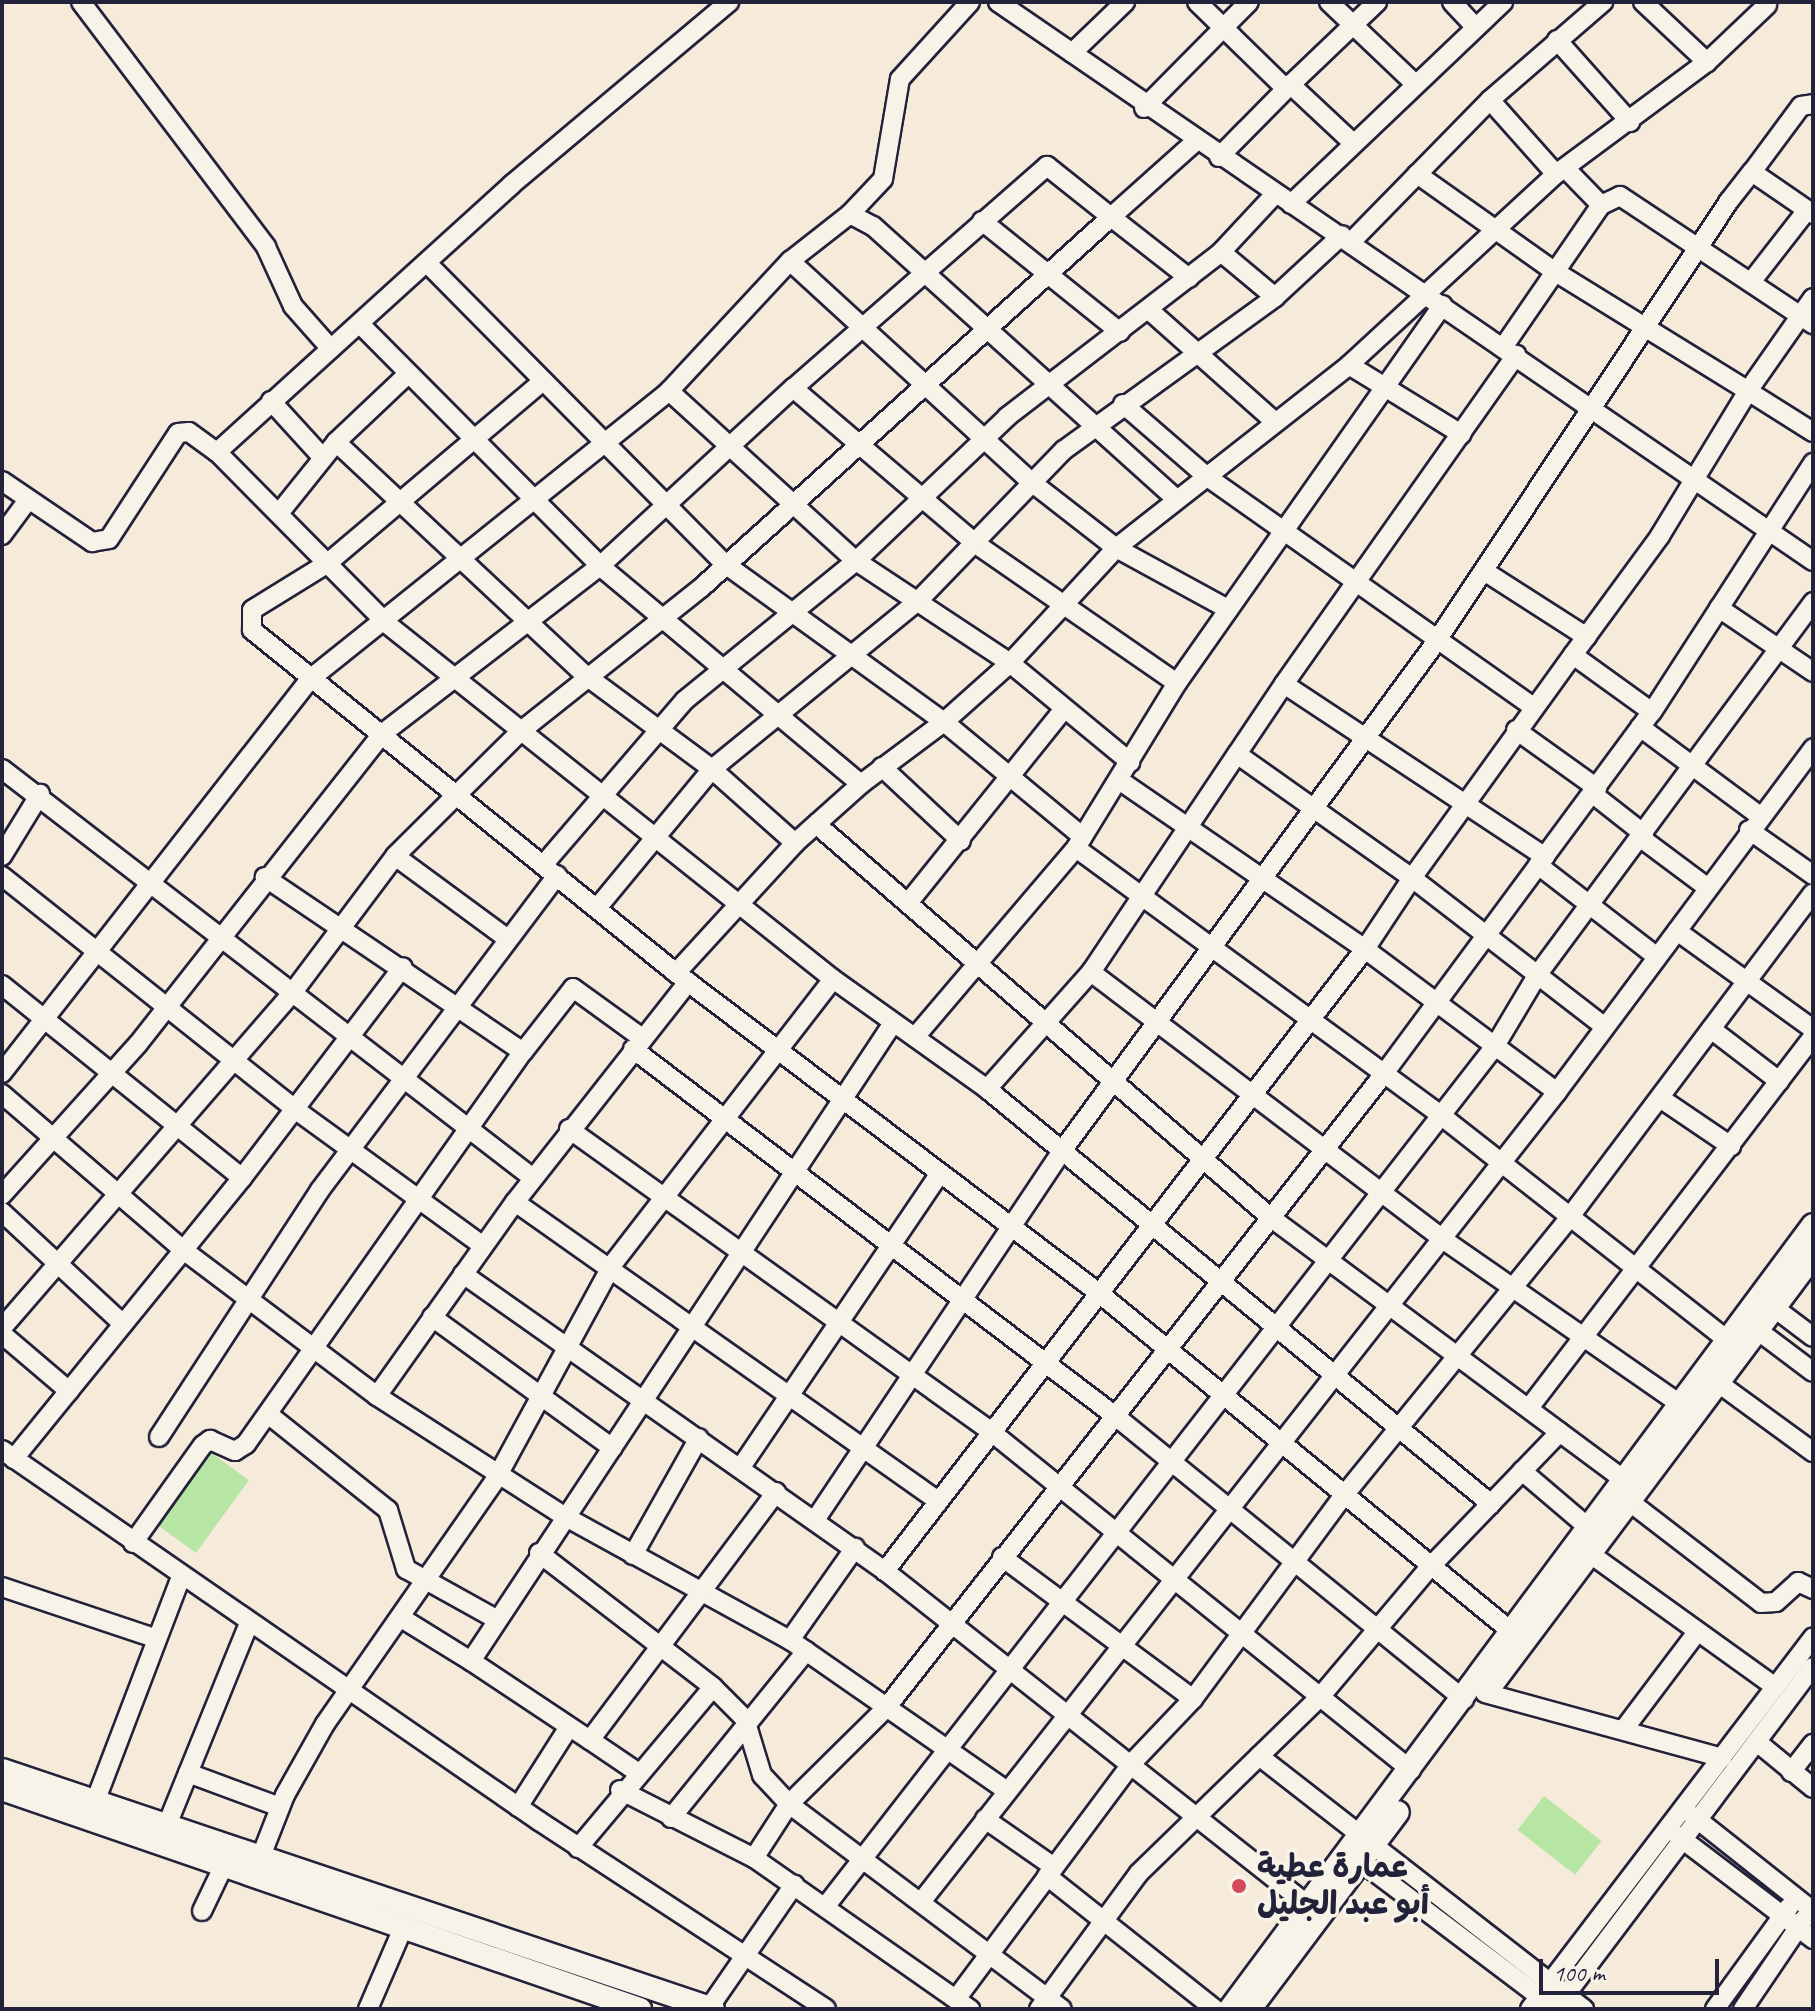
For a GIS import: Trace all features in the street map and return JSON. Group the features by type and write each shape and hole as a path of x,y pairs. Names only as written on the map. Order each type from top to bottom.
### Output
{"main road":[{"path":"1230,2009 1309,1906 1360,1850 1411,1770 1475,1696 1512,1632 1717,1382 1813,1225"},
{"path":"1767,1302 1813,1256"},
{"path":"1627,1491 1680,1404 1727,1340 1750,1325"},
{"path":"1250,2009 1360,1850 1586,1543"},
{"path":"2,1770 167,1825 403,1928 607,2004 640,2009"},
{"path":"2,1789 224,1865 257,1865 711,2008"}],"street":[{"path":"81,2 266,247 288,299 331,349"},
{"path":"217,452 427,263 729,2"},
{"path":"2,1073 310,679 387,624 669,391 790,261 850,214 883,179 900,79 970,2"},
{"path":"998,2 1144,108 1346,239 1813,561"},
{"path":"1072,53 1125,2"},
{"path":"1197,2 1353,143"},
{"path":"1144,108 1249,2"},
{"path":"1329,2 1415,84"},
{"path":"1219,157 1377,2"},
{"path":"1452,2 1475,27"},
{"path":"159,1437 246,1297 350,1149 508,939 602,791 656,728 720,669 856,561 922,500 980,440 1149,310 1353,143 1503,2"},
{"path":"597,908 712,769 917,602 976,544 1030,481 1095,425 1275,297 1346,239 1417,174 1490,100 1603,2"},
{"path":"1643,2 1707,62"},
{"path":"915,1037 1080,842 1177,683 1284,531 1436,301 1493,230 1561,171 1707,62 1767,5"},
{"path":"1557,40 1630,122"},
{"path":"1490,100 1561,171 1601,205"},
{"path":"815,1520 965,1301 1062,1151 1215,953 1436,642 1594,408 1698,246 1801,106 1813,104"},
{"path":"69,1391 2,1331 179,1129 290,996 395,856 521,731 585,675 725,564 919,386 1196,141"},
{"path":"2,1195 169,1006 265,877 382,734 523,618 600,566 667,508 860,327 982,221 1051,166 1189,278"},
{"path":"1751,282 1810,212 1752,172"},
{"path":"1417,174 1554,271 1813,432"},
{"path":"987,1089 1091,972 1191,830 1237,754 1353,581 1461,434 1554,271 1601,205 1627,199 1806,320"},
{"path":"850,214 868,221 982,331 1095,425 1175,498"},
{"path":"982,221 1045,275 1120,332"},
{"path":"1221,252 1275,297"},
{"path":"790,261 919,386 1030,481 1116,548 1228,609"},
{"path":"427,263 725,564 790,616 944,722 1011,778 1139,900 1443,1117 1727,1340"},
{"path":"885,1571 1042,1360 1099,1293 1312,1023 1464,800 1587,637 1694,479 1748,391 1806,320 1813,298"},
{"path":"377,1396 515,1202 637,1044 682,978 795,843 861,784 944,722 1010,663 1116,548 1175,498 1436,301"},
{"path":"1149,310 1200,351 1275,422"},
{"path":"360,324 600,566 861,784"},
{"path":"1349,365 1461,434"},
{"path":"280,512 336,442 408,374"},
{"path":"543,381 470,438 328,563 247,616 259,638 459,793 682,978 1099,1293 1341,1499 1512,1632"},
{"path":"793,388 854,445 976,544 1177,683"},
{"path":"669,391 856,561 1010,663 1130,762"},
{"path":"271,401 323,458"},
{"path":"1123,404 1206,476 1436,642 1533,707"},
{"path":"2,481 28,500 102,542 116,533 178,433 195,434 280,512 387,624 602,791 833,979 987,1089 1395,1431 1491,1504"},
{"path":"336,442 585,675 712,769 795,843"},
{"path":"754,1858 789,1804 886,1708 948,1624 1061,1486 1383,1075 1652,712 1813,463"},
{"path":"2,535 28,500"},
{"path":"1484,571 1587,637"},
{"path":"825,1907 1443,1117 1495,1046 1538,974 1696,767 1813,602"},
{"path":"1719,608 1813,672"},
{"path":"1573,655 1652,712"},
{"path":"1284,684 1464,800 1657,957"},
{"path":"908,903 961,841 1064,709"},
{"path":"1640,727 1696,767 1813,875"},
{"path":"1516,730 1595,791 1642,836 1708,888"},
{"path":"921,1902 1126,1646 1229,1509 1557,1092 1813,748"},
{"path":"1237,754 1487,933 1605,1027"},
{"path":"882,767 961,841"},
{"path":"2,769 40,794 150,887 290,996 533,1178"},
{"path":"1119,780 1365,949 1557,1092"},
{"path":"2,856 40,794"},
{"path":"816,824 1270,1217 1327,1263 1459,1355 1560,1432 1761,1603 1776,1602 1798,1582 1813,1589"},
{"path":"395,856 508,939"},
{"path":"2,876 296,1110 483,1246"},
{"path":"265,877 343,924 523,1052"},
{"path":"620,1790 754,1858 963,2004 990,1953 1132,1763 1193,1699 1341,1499 1569,1218 1813,893"},
{"path":"1677,931 1813,1029"},
{"path":"403,967 352,1040 242,1178 69,1391 8,1454 181,1577 578,1848 826,2009"},
{"path":"1091,972 1441,1238 1680,1404"},
{"path":"257,1865 280,1807 347,1691 431,1581 497,1477 564,1345 612,1265 667,1198 775,1050 833,979"},
{"path":"2,985 110,1075 242,1178"},
{"path":"133,1543 203,1445 239,1450 268,1414 416,1199 573,988 724,1120 891,1250 965,1301 1114,1415 1169,1464 1229,1509 1375,1630 1475,1696 1624,1729 1722,1758"},
{"path":"471,1661 564,1516 646,1402 837,1098 893,1023"},
{"path":"1711,1029 1779,1081"},
{"path":"1529,1408 1813,1037"},
{"path":"2,1094 51,1140 182,1249 377,1396 497,1477 790,1640 1007,1791"},
{"path":"1660,1098 1731,1146"},
{"path":"569,1129 744,1250 989,1430 1244,1632 1411,1770"},
{"path":"741,1467 842,1323 940,1173"},
{"path":"515,1202 612,1265 938,1501"},
{"path":"2,1212 123,1324"},
{"path":"463,1274 855,1548 948,1624 1132,1763 1309,1906"},
{"path":"1767,1302 1813,1337"},
{"path":"432,1317 612,1448"},
{"path":"1750,1325 1813,1372"},
{"path":"1717,1382 1813,1452"},
{"path":"268,1414 388,1510 398,1525 402,1564 496,1619"},
{"path":"1043,2003 1139,1873 1320,1697 1430,1567 1560,1432"},
{"path":"633,1555 699,1438"},
{"path":"1522,1471 1586,1543 1697,1632 1774,1686"},
{"path":"590,1740 705,1595 776,1492"},
{"path":"790,1640 855,1548"},
{"path":"539,1553 665,1646 745,1719 762,1775 789,1804 990,1953 1043,2003 1062,2009"},
{"path":"1002,1557 1126,1646 1193,1699"},
{"path":"95,1802 154,1638 181,1577"},
{"path":"2,1587 154,1638"},
{"path":"403,1619 637,1772"},
{"path":"167,1825 249,1623"},
{"path":"1624,1729 1697,1632"},
{"path":"1550,2002 1774,1686 1812,1642"},
{"path":"671,1818 745,1719 806,1651"},
{"path":"1550,2002 1686,1842 1813,1667"},
{"path":"578,1848 620,1790 713,1687"},
{"path":"518,1807 569,1727"},
{"path":"1757,1742 1813,1788"},
{"path":"1791,1772 1813,1744"},
{"path":"1259,1756 1360,1850 1550,2002 1584,2009"},
{"path":"188,1773 280,1807"},
{"path":"1685,1810 1806,1906"},
{"path":"985,1819 1215,2009"},
{"path":"1670,1830 1806,1934"},
{"path":"202,1911 224,1865"},
{"path":"711,2008 743,1956 794,1885"},
{"path":"1715,2009 1783,1916 1806,1906"},
{"path":"1743,2009 1806,1934 1806,1906"},
{"path":"368,2009 403,1928"}],"green space":[{"path":"206,1449 249,1480 196,1553 153,1522"},
{"path":"1544,1796 1602,1841 1575,1875 1518,1830"}],"place":[{"name":"عمارة عطية أبو عبد الجليل","path":"1239,1886"}]}
